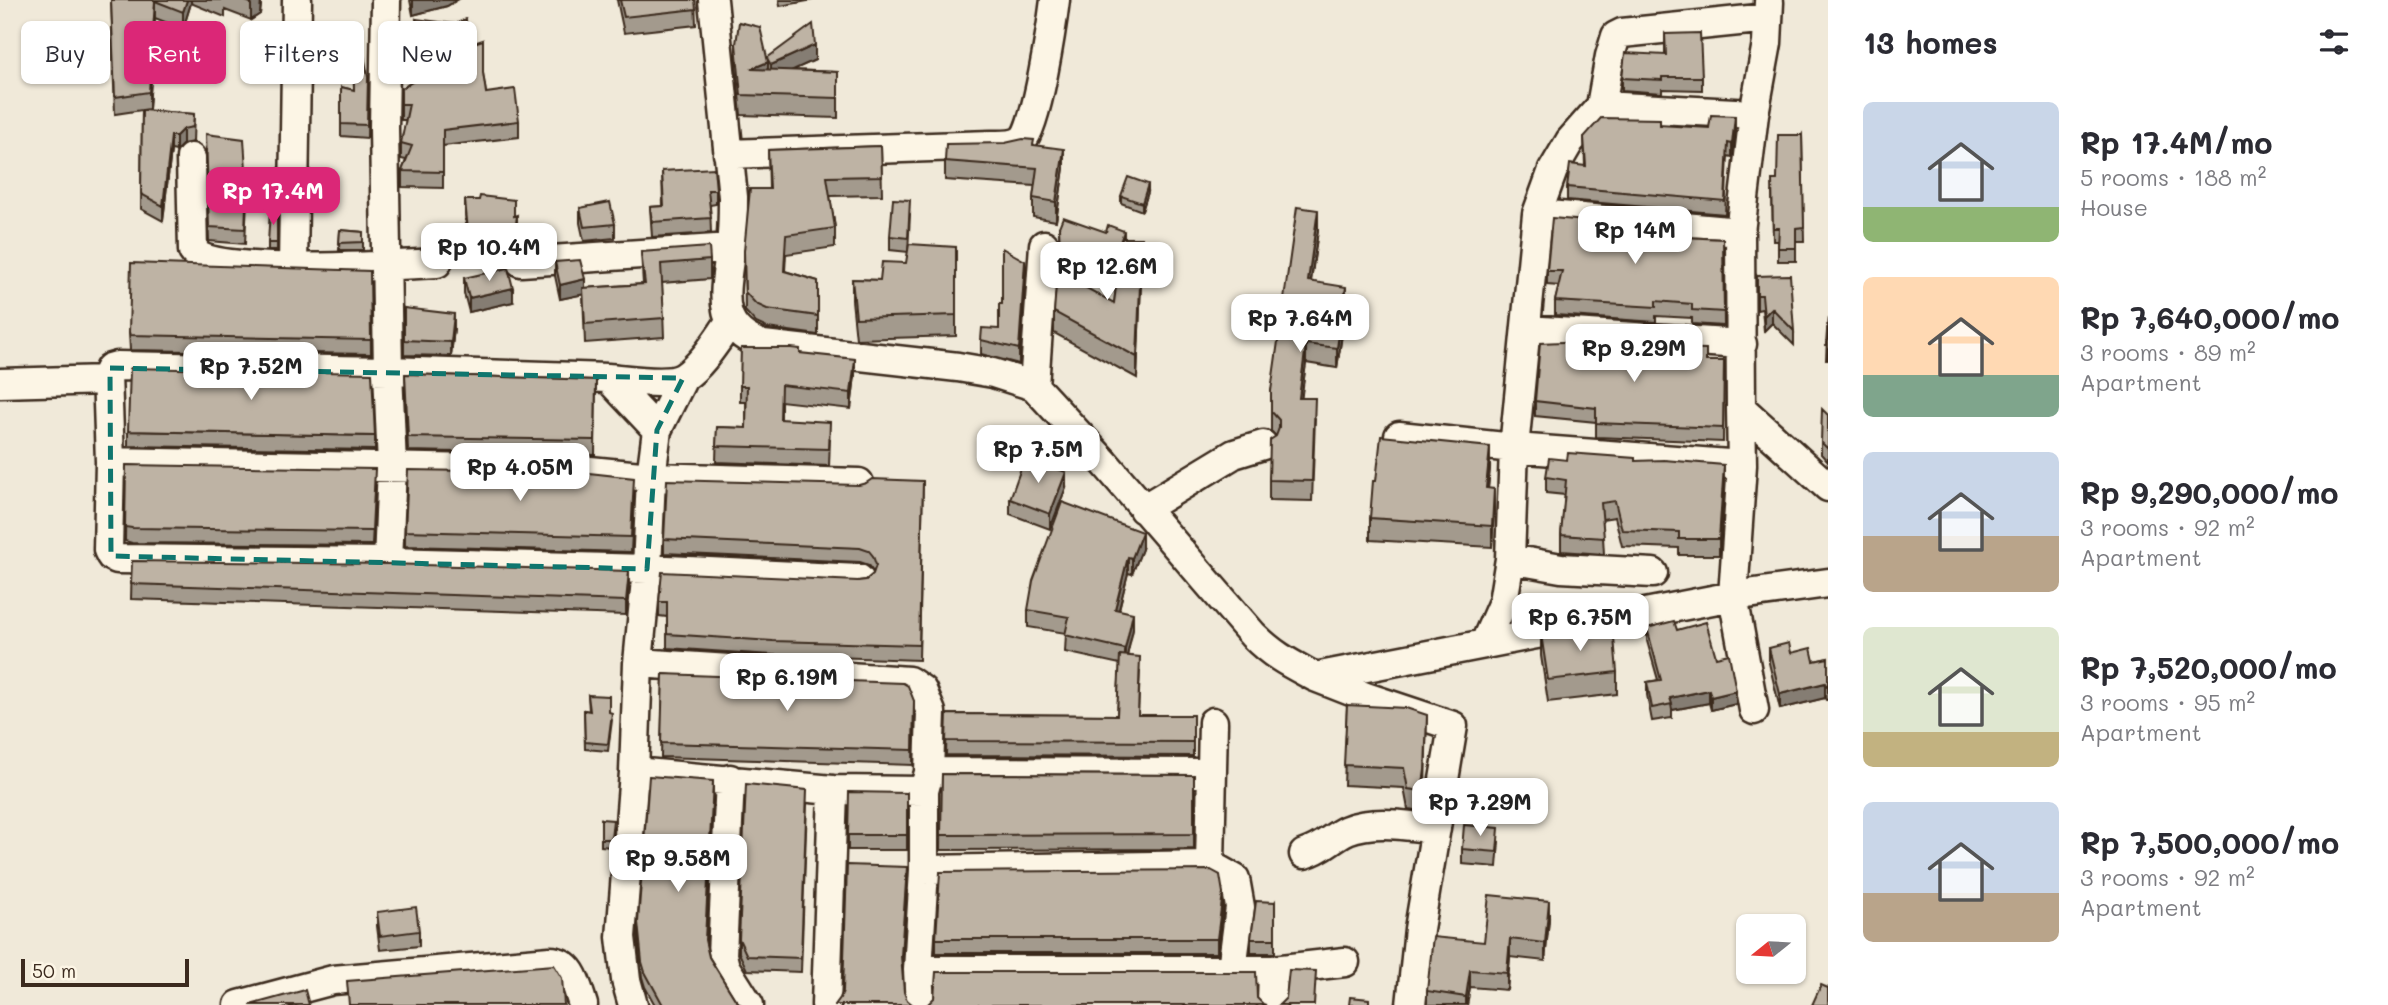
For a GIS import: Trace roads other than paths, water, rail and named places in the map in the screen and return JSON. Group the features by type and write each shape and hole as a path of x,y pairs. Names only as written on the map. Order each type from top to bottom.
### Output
{"street":[{"path":"293,267 297,0"},
{"path":"386,0 384,128 392,466 388,562"},
{"path":"713,0 733,197 726,300 730,322 741,336 763,345 970,369 1034,386 1272,654 1315,677 1453,726 1419,929 1411,1005"},
{"path":"728,154 1020,142 1026,138 1044,72 1055,0"},
{"path":"1485,643 1503,602 1510,559 1514,448 1530,275 1537,214 1553,170 1570,141 1601,106 1616,36 1769,9 1767,43 1754,114 1740,232 1742,465 1733,596 1754,710"},
{"path":"1601,106 1754,114"},
{"path":"191,158 192,243 195,256 214,262 293,267 437,263"},
{"path":"1537,214 1740,232"},
{"path":"1034,386 1044,245"},
{"path":"521,262 731,248"},
{"path":"634,1005 626,980 621,937 634,772 638,663 647,569 651,477 657,430 683,378 708,353 730,322"},
{"path":"1527,330 1742,344"},
{"path":"683,378 663,381 388,371 110,368 107,380 110,462 108,550 111,556 117,559 388,562 647,569 859,579"},
{"path":"608,378 657,430"},
{"path":"0,383 107,380"},
{"path":"1741,408 1828,487"},
{"path":"1399,436 1514,448 1742,465"},
{"path":"1143,509 1234,454 1263,445"},
{"path":"110,462 590,471 651,477 859,483"},
{"path":"1510,559 1561,568 1653,573"},
{"path":"1315,677 1733,596 1828,583"},
{"path":"638,663 909,681 922,690 931,712 918,970 920,1005"},
{"path":"1210,865 1213,722"},
{"path":"634,772 833,790 926,782 1211,774"},
{"path":"730,779 722,955 725,967 749,1005"},
{"path":"826,1005 833,790"},
{"path":"1304,854 1327,845 1334,837 1362,825 1436,829"},
{"path":"923,870 1210,865 1235,879 1240,907 1232,970"},
{"path":"239,1005 558,961 566,965 583,1005"},
{"path":"918,970 1273,970 1345,961"},
{"path":"1272,1005 1273,970"}]}
